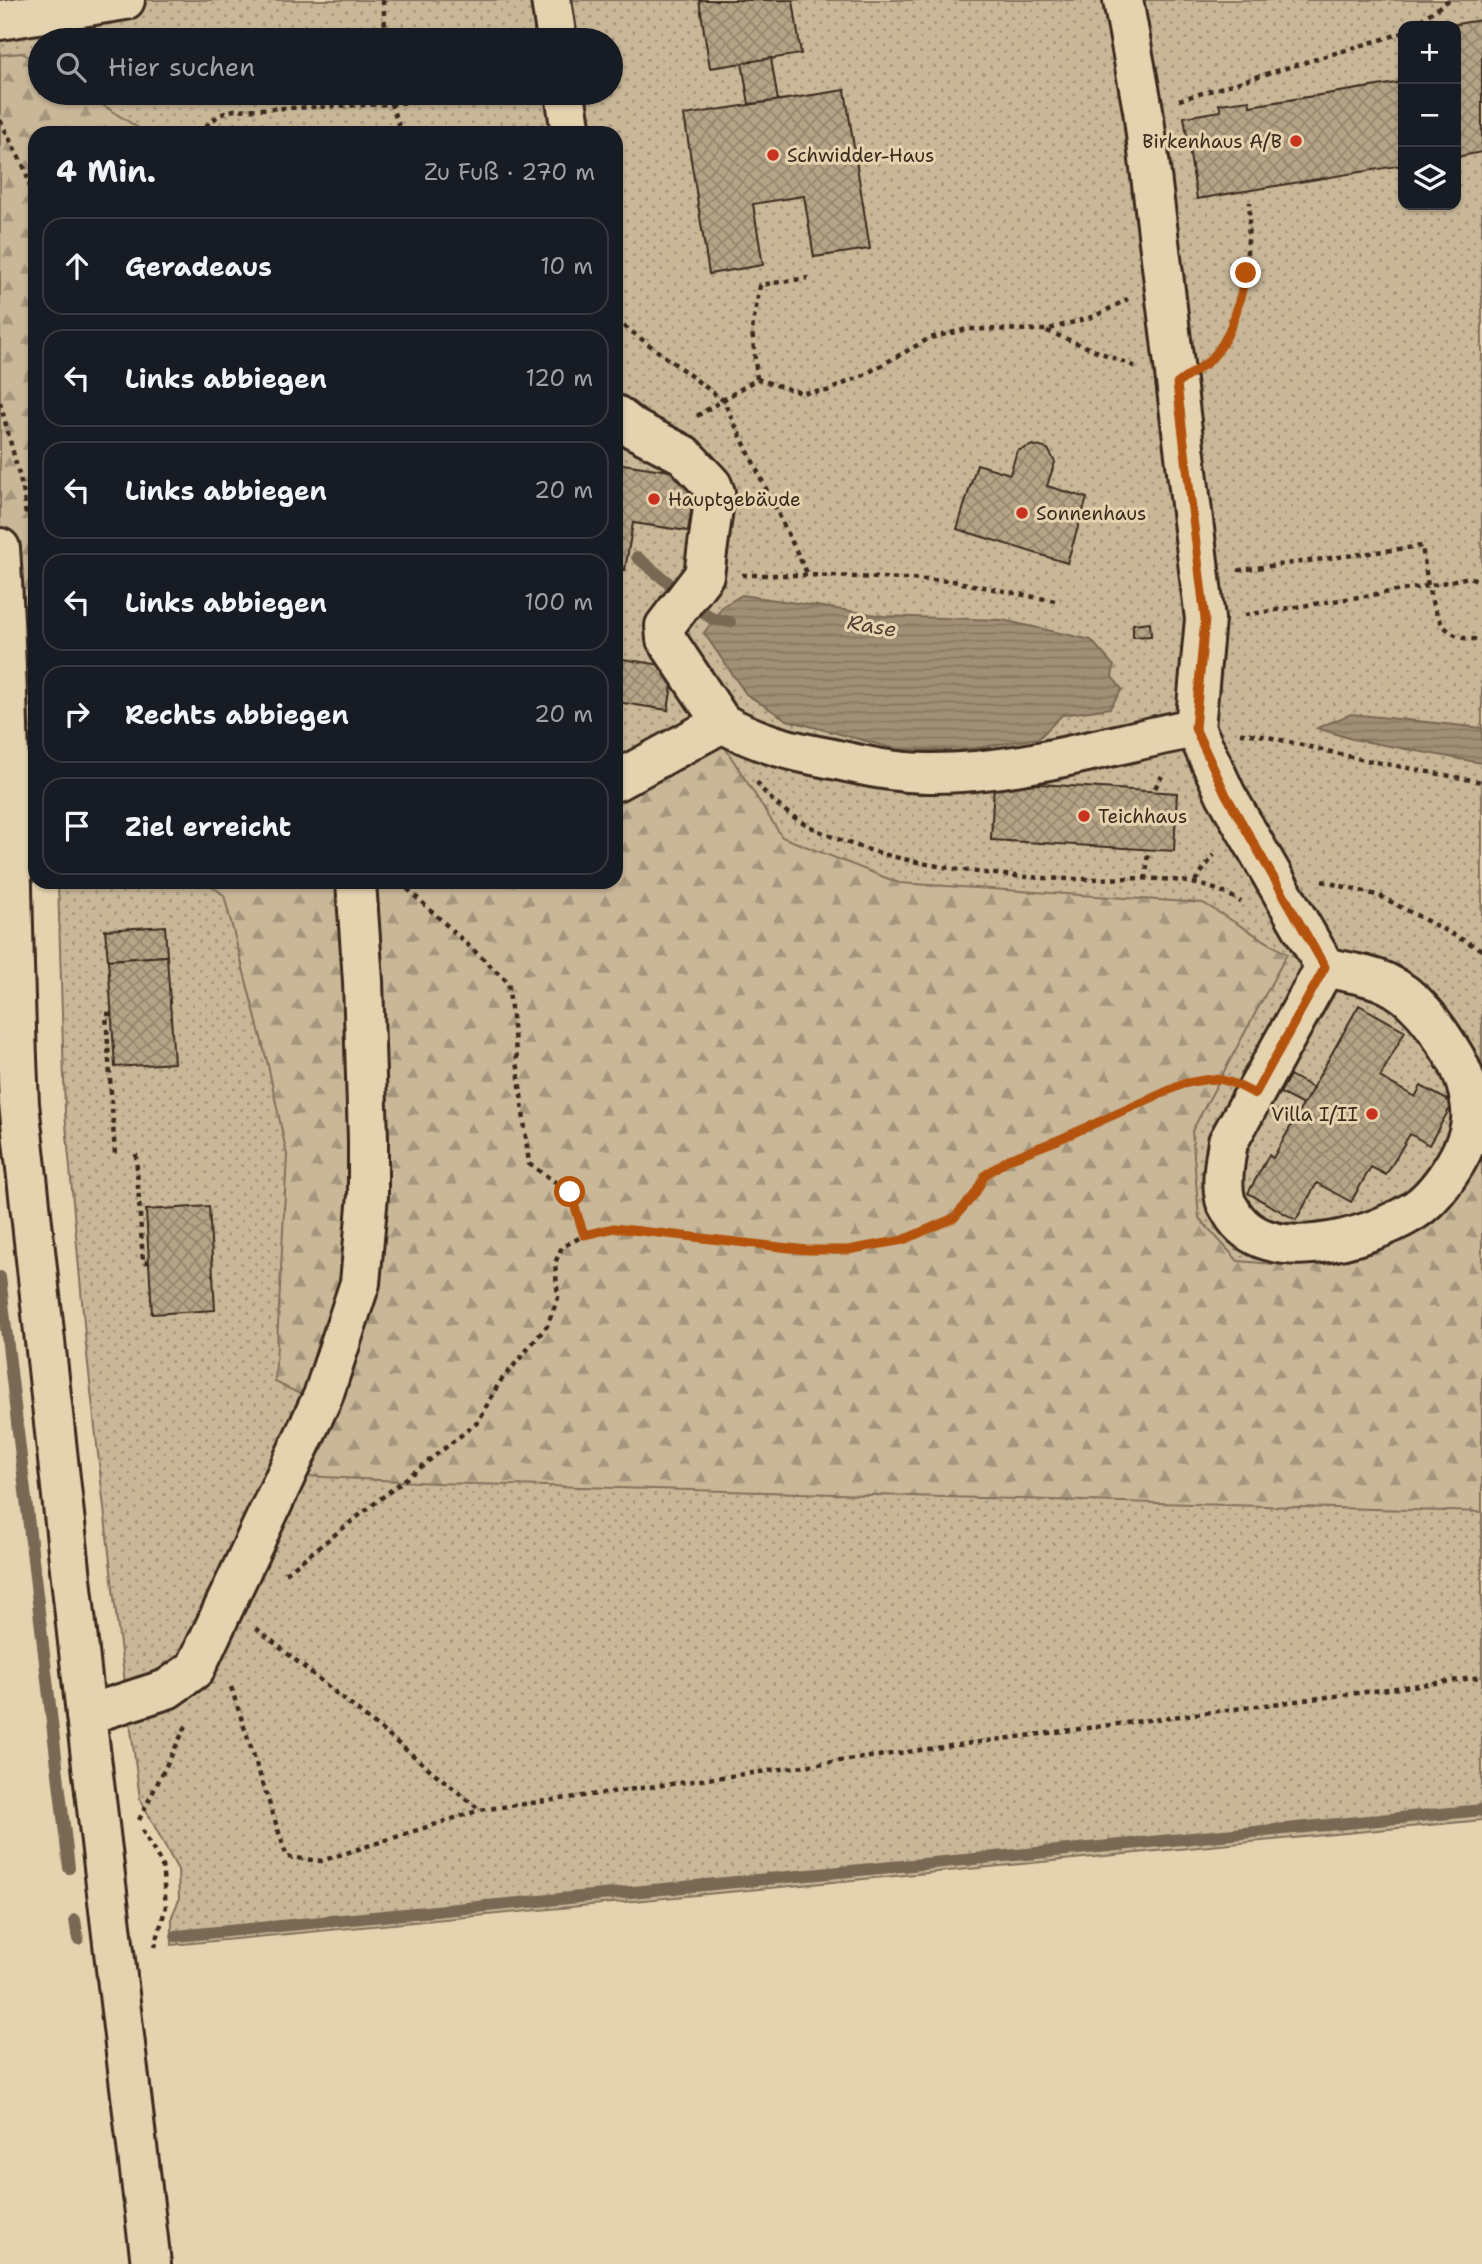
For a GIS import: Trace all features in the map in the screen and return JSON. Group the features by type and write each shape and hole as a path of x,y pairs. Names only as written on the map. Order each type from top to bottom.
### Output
{"street":[{"path":"0,20 125,0"},
{"path":"551,0 555,28"},
{"path":"1123,0 1143,110 1205,619 1195,728 1226,795 1325,967 1386,983 1414,1002 1435,1026 1465,1077 1471,1120 1464,1147 1439,1186 1414,1211 1378,1230 1329,1242 1290,1244 1264,1240 1239,1224 1225,1201 1224,1171 1228,1142 1325,967"},
{"path":"567,105 570,126"},
{"path":"623,420 684,456 712,485 715,500 692,592 665,626 666,639 730,727 778,748 883,769 927,773 980,770 1052,759 1195,728"},
{"path":"0,548 6,642 19,1104 86,1715 151,2264"},
{"path":"623,778 730,727"},
{"path":"86,1715 167,1689 195,1669 323,1396 360,1283 368,1195 363,981 356,889"}],"path":[{"path":"383,0 385,28"},
{"path":"1419,21 1449,0"},
{"path":"1143,110 1398,36"},
{"path":"206,126 219,115 234,110 365,105"},
{"path":"391,105 399,126"},
{"path":"0,120 28,180"},
{"path":"1046,330 1177,384 1210,359 1229,330 1246,273 1250,202"},
{"path":"757,379 752,330 760,285 808,278"},
{"path":"694,418 757,379 801,393 827,391 864,375 930,338 967,329 1046,330 1095,316 1164,280"},
{"path":"623,325 723,400 808,575"},
{"path":"1242,581 1240,570 1422,545 1428,586 1438,620 1452,634 1468,640 1482,639"},
{"path":"692,592 808,575 953,581 1060,603"},
{"path":"1205,619 1428,586 1469,577 1482,582"},
{"path":"1245,603 1247,614"},
{"path":"730,727 750,772 762,790 789,813 846,844 904,860 1030,878 1195,881 1226,892 1248,906"},
{"path":"1195,728 1259,735 1360,759 1482,782"},
{"path":"1146,880 1148,849"},
{"path":"1267,867 1380,896 1482,950"},
{"path":"408,889 508,982 529,1164 570,1192 584,1235"},
{"path":"111,1014 106,1014 115,1156"},
{"path":"281,1578 300,1560 478,1422 499,1383 547,1326 558,1298 555,1263 562,1248 584,1235 614,1228 807,1250 848,1250 903,1240 954,1218 975,1194 985,1175 1009,1159 1183,1084 1205,1079 1230,1080 1255,1094"},
{"path":"136,1154 143,1262 149,1262"},
{"path":"219,1618 480,1810"},
{"path":"137,1823 207,1684 195,1669"},
{"path":"234,1677 230,1689 287,1857 321,1861 480,1810 1482,1677"}],"green space":[{"path":"0,0 1482,0 1482,1820 172,1945 172,1916 179,1900 178,1870 140,1799 86,1346 65,1113 58,889 623,889 623,126 28,126 28,184 0,387"},
{"path":"22,53 28,57 28,105 103,105 135,126 28,126 28,791 0,810 0,55"},
{"path":"724,746 782,837 899,883 1203,903 1287,954 1192,1131 1199,1218 1238,1261 1298,1266 1433,1220 1482,1147 1482,1512 436,1483 306,1476 325,1444 308,1398 275,1382 287,1155 268,1065 224,895 216,889 623,889 623,792 663,771"}],"water":[{"path":"742,595 884,616 1002,620 1091,640 1114,666 1112,677 1122,689 1110,708 1062,715 1039,738 957,751 896,749 787,720 746,694 704,633 723,606"},
{"path":"1351,714 1482,728 1482,763 1352,739 1317,728"}],"building":[{"path":"699,0 793,0 801,54 710,68"},
{"path":"1482,20 1482,152 1461,156 1461,84 1461,23"},
{"path":"771,58 778,101 749,104 742,63"},
{"name":"Birkenhaus A/B","path":"1398,83 1398,166 1197,199 1184,117 1221,111 1219,104 1249,100 1250,106"},
{"name":"Schwidder-Haus","path":"845,90 870,249 814,257 804,196 753,204 763,265 709,274 684,115"},
{"name":"Sonnenhaus","path":"1033,445 1048,449 1055,462 1047,486 1087,498 1067,563 957,529 977,464 1010,474 1017,451"},
{"name":"Hauptgebäude","path":"623,464 697,475 688,531 633,523 625,570"},
{"path":"1150,622 1151,636 1133,637 1133,624"},
{"path":"623,659 675,667 668,710 623,703"},
{"name":"Teichhaus","path":"994,781 1177,793 1174,851 991,840"},
{"path":"165,926 167,956 108,960 105,930"},
{"path":"167,956 174,1063 115,1067 108,960"},
{"name":"Villa I/II","path":"1359,1005 1405,1031 1380,1077 1415,1097 1421,1086 1453,1103 1429,1145 1410,1134 1386,1175 1371,1167 1351,1202 1317,1183 1296,1220 1248,1193 1269,1155 1273,1158"},
{"path":"1290,1075 1313,1088 1303,1105 1280,1093"},
{"path":"209,1206 215,1310 152,1314 146,1210"}],"waterway":[{"name":"Rase","path":"637,557 711,618 730,622"},
{"path":"0,1277 69,1868"},
{"path":"176,1936 1482,1810"},
{"path":"75,1920 78,1939"}],"place":[{"name":"Birkenhaus A/B","path":"1296,141"},
{"name":"Schwidder-Haus","path":"773,155"},
{"name":"Hauptgebäude","path":"654,499"},
{"name":"Sonnenhaus","path":"1022,513"},
{"name":"Teichhaus","path":"1084,816"},
{"name":"Villa I/II","path":"1372,1114"}],"route":[{"path":"570,1192 584,1235 614,1228 807,1250 848,1250 903,1240 954,1218 975,1194 985,1175 1009,1159 1183,1084 1205,1079 1230,1080 1255,1094 1325,967 1226,795 1195,728 1205,619 1177,384 1210,359 1225,339 1246,273"}]}
